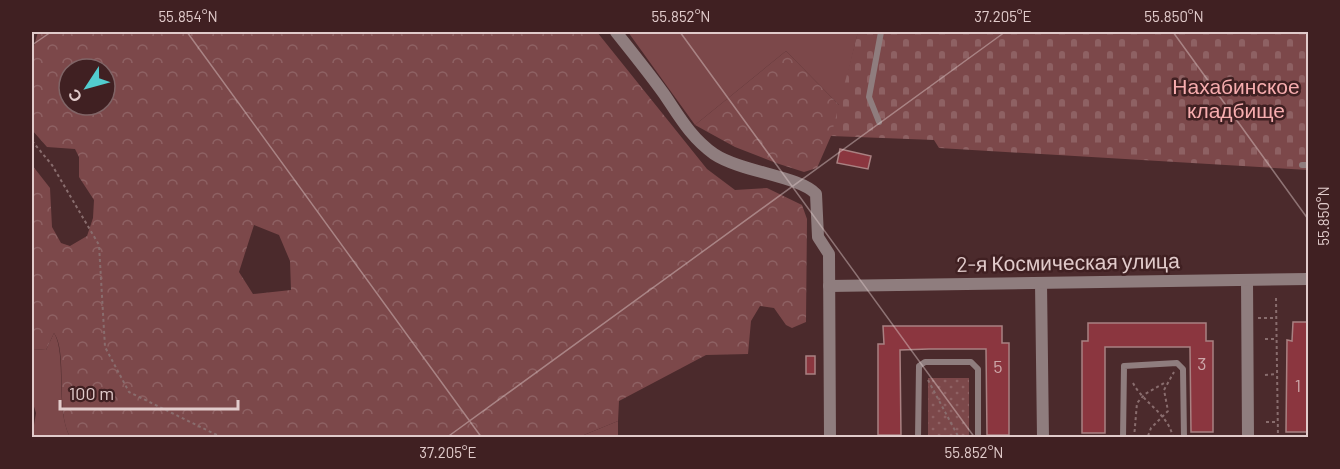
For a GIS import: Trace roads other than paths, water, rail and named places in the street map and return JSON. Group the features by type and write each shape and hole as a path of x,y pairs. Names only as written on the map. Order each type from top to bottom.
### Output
{"street":[{"path":"616,32 664,94 687,129 713,153 736,166 803,184 816,194 818,237 829,254 830,438"},
{"name":"2-я Космическая улица","path":"829,286 1308,279"},
{"path":"1247,280 1248,438"},
{"path":"1041,283 1043,438"}],"lane":[{"path":"879,122 869,97 881,32"},
{"path":"918,438 917,369 920,364 971,362 977,366 978,438"},
{"path":"1123,438 1124,366 1181,365 1184,438"}],"park label":[{"name":"Нахабинское кладбище","path":"1236,99"}]}
